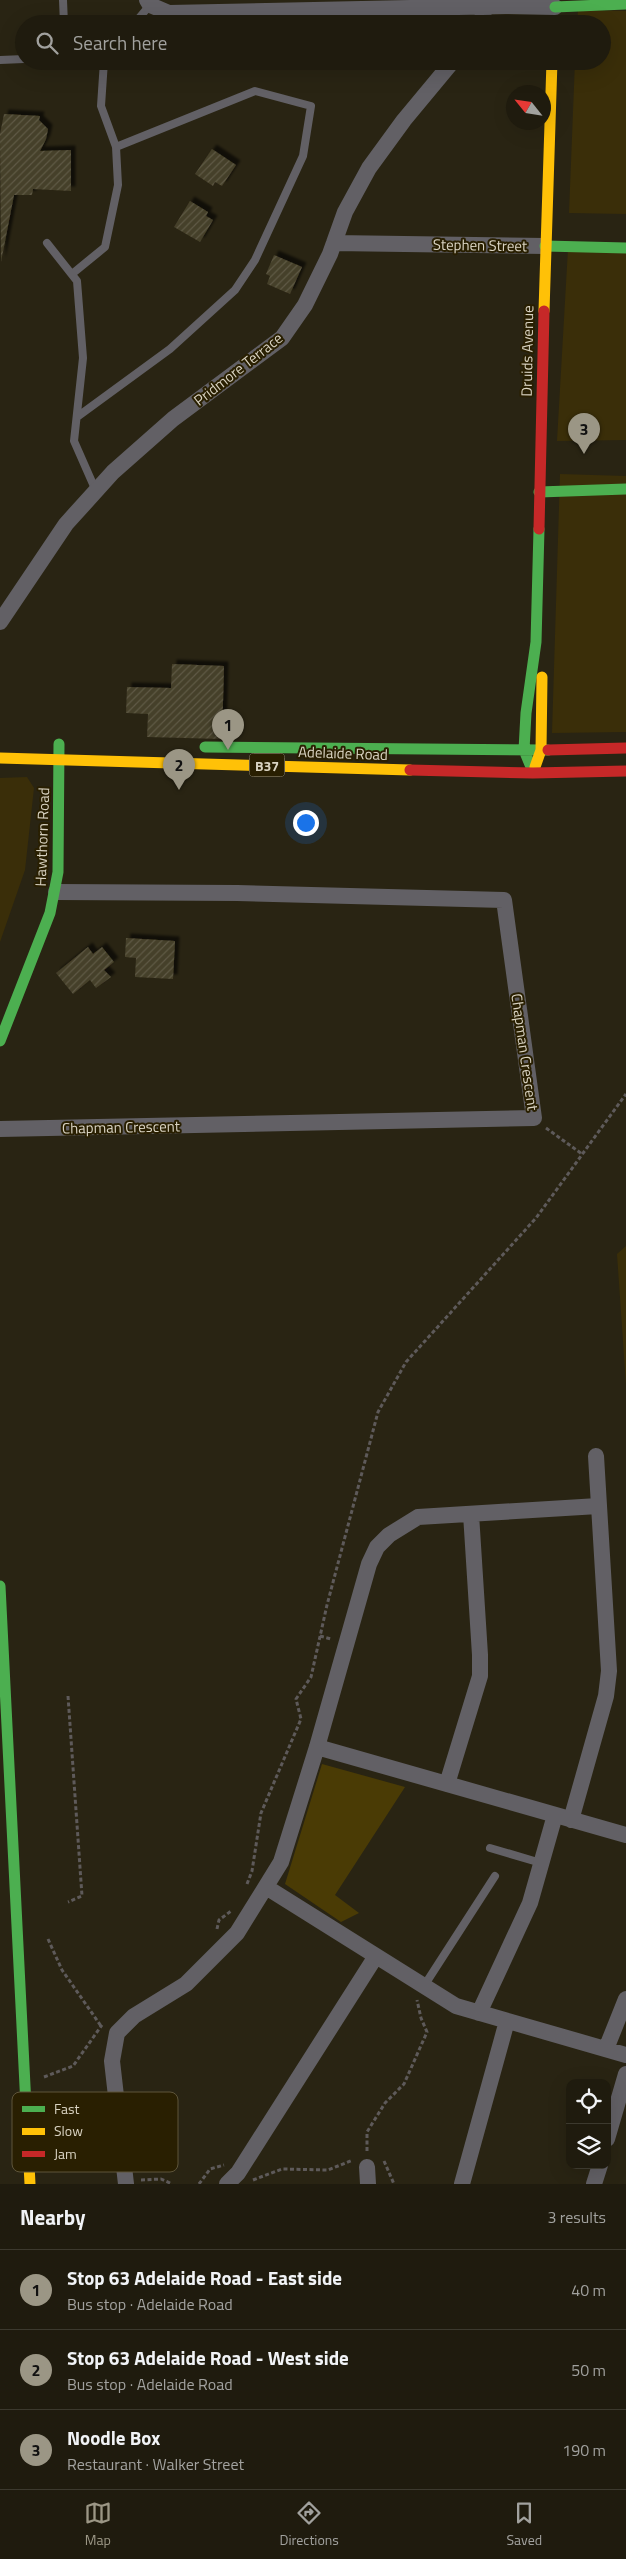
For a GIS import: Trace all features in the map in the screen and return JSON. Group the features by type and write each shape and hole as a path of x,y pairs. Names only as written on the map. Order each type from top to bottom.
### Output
{"street":[{"path":"149,3 169,13 344,5 555,8 626,4"},
{"path":"483,15 486,6"},
{"name":"Pridmore Terrace","path":"0,622 66,524 113,472 174,419 282,338 305,305 334,243 345,212 368,168 404,120 446,70"},
{"name":"Druids Avenue","path":"533,773 524,750 526,713 536,642 545,246 552,70"},
{"name":"Stephen Street","path":"334,243 626,248"},
{"path":"539,492 626,489"},
{"name":"Druids Avenue","path":"533,773 541,750 543,681 536,642"},
{"name":"Hawthorn Road","path":"0,1041 50,913 56,892 58,872 58,744"},
{"name":"Adelaide Road","path":"190,747 524,750 626,748"},
{"name":"Adelaide Road","path":"0,758 533,773 626,771"},
{"name":"Chapman Crescent","path":"0,1129 534,1118 504,900 237,893 56,892"},
{"path":"571,1820 606,1696 609,1671 596,1456"},
{"path":"116,2092 112,2061 117,2033 134,2016 186,1984 237,1933 281,1862 317,1747 369,1564 377,1547 388,1535 418,1517 598,1506"},
{"path":"447,1784 480,1676 471,1514"},
{"path":"0,1586 11,1770 25,2092"},
{"path":"317,1747 626,1835"},
{"path":"479,2013 530,1903 555,1815"},
{"path":"266,1887 456,2006 626,2055"},
{"path":"233,2179 376,1956"},
{"path":"606,2049 626,1999"},
{"path":"462,2184 507,2021"},
{"path":"611,2125 626,2074"},
{"path":"367,2161 368,2184"},
{"path":"594,2184 599,2169"}],"lane":[{"path":"63,0 64,15"},
{"path":"140,15 149,3"},
{"path":"0,60 15,59"},
{"path":"72,274 105,247 118,185 116,147 101,106 103,70"},
{"path":"77,417 170,349 234,290 255,260 303,156 311,106 255,91 116,147"},
{"path":"47,243 77,281 83,358 74,440 96,491"},
{"path":"490,1848 541,1863"},
{"path":"424,1986 495,1876"}],"path":[{"path":"246,1888 252,1871 261,1813 301,1719 296,1699 311,1677 327,1605 378,1412 406,1362 536,1218 626,1094"},
{"path":"534,1118 582,1154"},
{"path":"68,1696 82,1896 68,1902"},
{"path":"215,1933 219,1920 233,1910"},
{"path":"48,1939 62,1970 101,2026"},
{"path":"233,2179 250,2181 282,2169 328,2170 367,2161 367,2132 385,2103 404,2084 428,2032 416,2002 424,1986"},
{"path":"24,2080 51,2076 73,2066 101,2026 109,2020"},
{"path":"382,2158 394,2184"},
{"path":"126,2182 161,2179 172,2184"}],"shaded area":[{"path":"578,10 626,11 626,214 569,213 575,70 611,70 611,15 578,15"},
{"path":"568,249 626,250 626,440 557,441"},
{"path":"560,474 626,476 626,732 552,733"},
{"path":"27,777 34,788 25,870 0,942 0,778"},
{"path":"626,1246 626,1385 617,1254"},
{"path":"322,1764 405,1787 335,1895 359,1913 341,1922 285,1884"}],"building":[{"path":"4,114 40,116 39,120 48,129 46,139 40,151 71,150 71,191 33,189 32,195 14,195 1,262 0,134"},
{"path":"212,149 236,165 222,186 215,182 213,186 195,174"},
{"path":"190,201 208,212 206,216 213,220 200,242 174,227"},
{"path":"274,255 302,267 290,294 267,284 270,276 266,274"},
{"path":"172,664 224,666 222,739 147,737 148,714 126,713 127,687 171,688"},
{"path":"126,938 175,941 173,979 135,977 136,958 125,957"},
{"path":"88,947 93,954 102,947 114,962 104,970 111,977 96,988 90,980 73,994 56,973"}],"traffic: fast":[{"path":"555,7 626,4"},
{"path":"545,246 626,248"},
{"path":"539,492 626,489"},
{"path":"531,767 524,750 526,713 536,642 539,529"},
{"path":"0,1041 50,913 58,872 59,744"},
{"path":"205,747 548,750"},
{"path":"0,1586 25,2092"}],"traffic: slow":[{"path":"544,311 552,70"},
{"path":"535,767 541,750 542,677"},
{"path":"0,758 410,770"},
{"path":"29,2172 30,2184"}],"traffic: jam":[{"path":"539,529 544,311"},
{"path":"548,750 626,748"},
{"path":"410,770 533,773 626,771"}],"place":[{"name":"Noodle Box","path":"584,454"},
{"name":"Stop 63 Adelaide Road - East side","path":"228,750"},
{"name":"Stop 63 Adelaide Road - West side","path":"179,790"}]}
